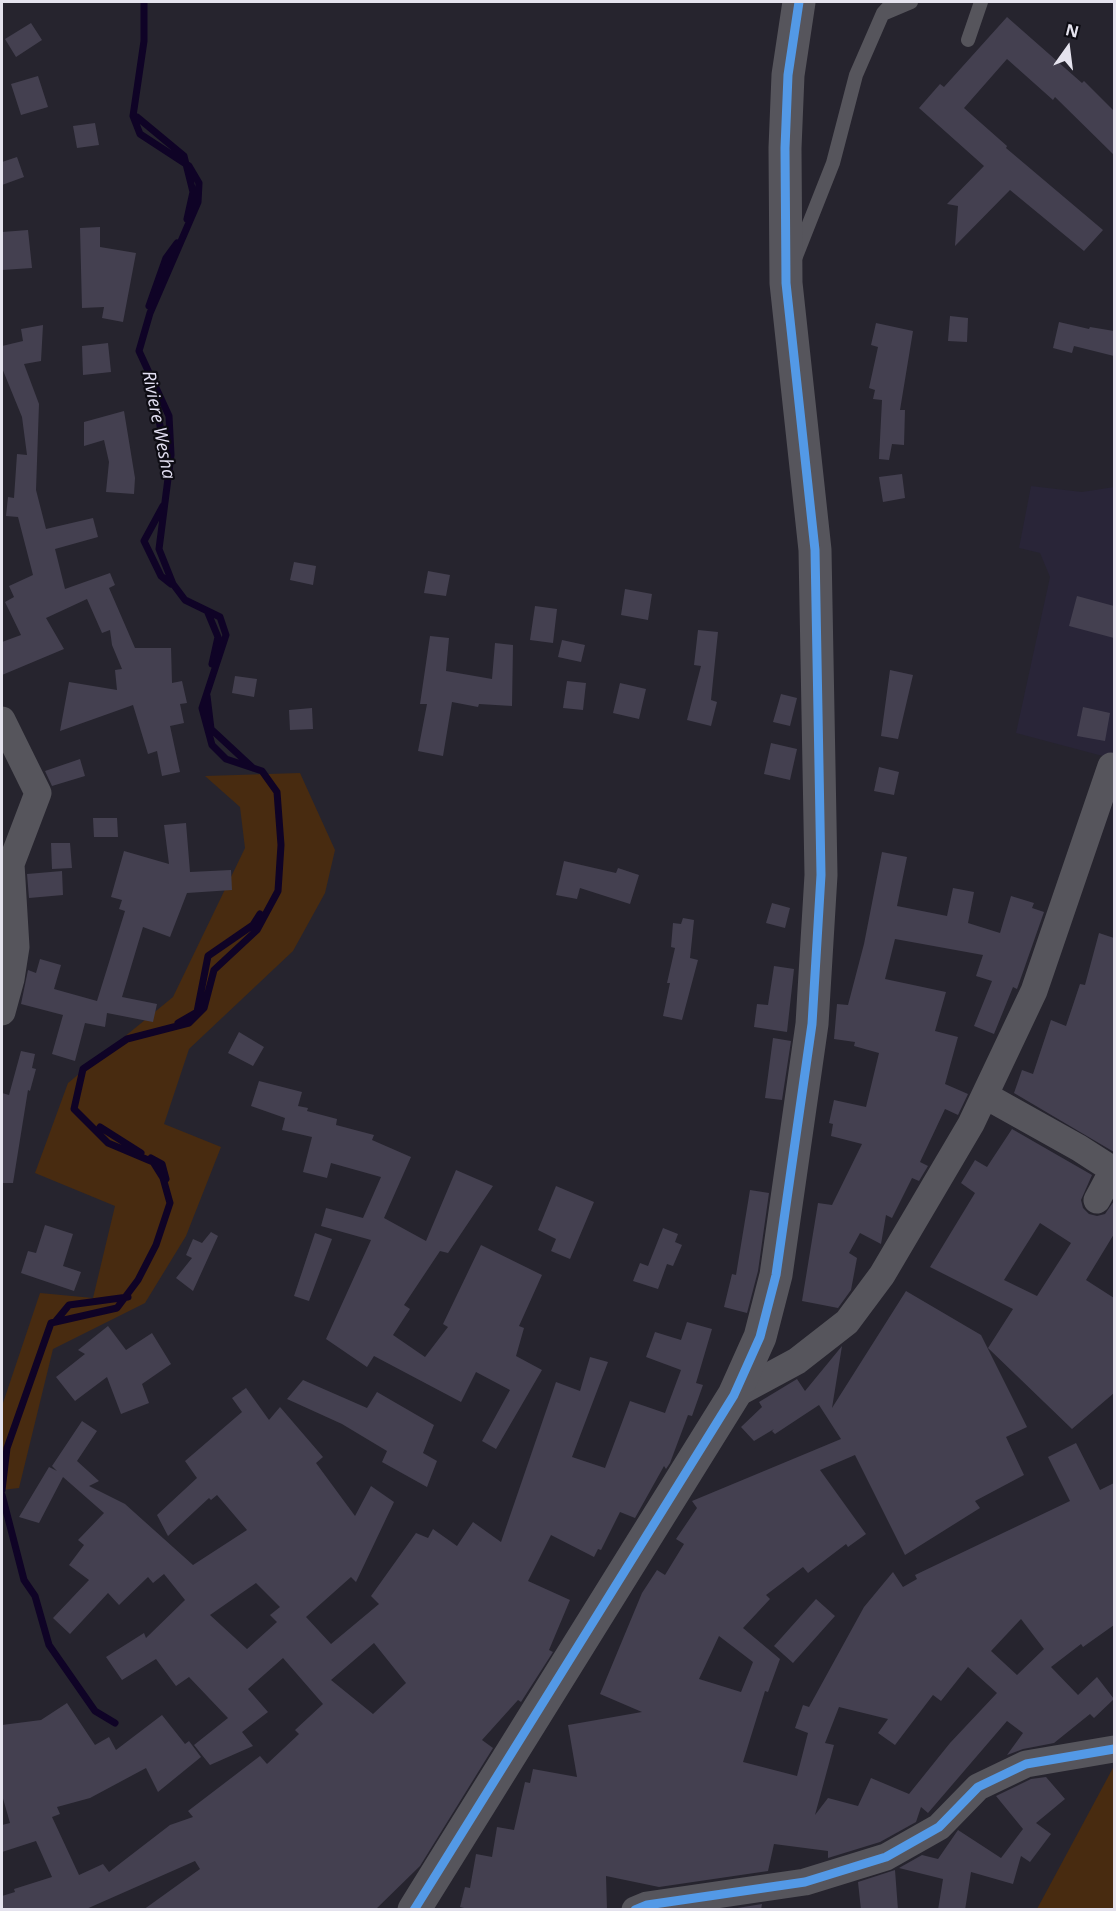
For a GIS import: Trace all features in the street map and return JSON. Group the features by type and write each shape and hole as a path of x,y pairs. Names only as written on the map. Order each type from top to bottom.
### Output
{"street":[{"path":"414,1910 734,1395 760,1337 776,1275 812,1024 821,875 815,550 786,283 785,148 788,75 799,2"},
{"path":"2,720 38,793 11,864 16,947 11,979 2,1012"},
{"path":"734,1395 797,1361 847,1322 882,1275 986,1096 1034,991 1111,766"},
{"path":"986,1096 1079,1148 1113,1170 1096,1200"},
{"path":"635,1910 647,1905 805,1882 886,1857 939,1827 978,1787 1026,1764 1114,1749"}],"lane":[{"path":"786,283 833,163 856,75 883,13 893,2"},
{"path":"883,13 911,2"},
{"path":"968,40 981,2"}],"shaded area":[{"path":"1031,486 1082,492 1114,487 1114,759 1016,733 1050,577 1040,553 1019,548"},
{"path":"300,773 335,850 325,893 293,951 189,1049 164,1124 221,1147 186,1236 145,1303 53,1349 19,1488 2,1490 2,1406 40,1293 93,1298 115,1206 35,1173 68,1083 173,997 245,848 240,807 205,776"},
{"path":"1114,1766 1114,1909 1037,1909"}],"building":[{"path":"1007,17 1082,83 1084,81 1114,111 1114,155 1055,97 1053,100 1007,59 964,108 1007,146 1006,148 1103,230 1084,251 1010,190 955,246 958,206 947,204 984,166 919,108 940,84 944,87"},
{"path":"31,23 42,40 16,57 5,39"},
{"path":"38,76 48,107 21,115 11,84"},
{"path":"95,123 99,145 77,148 73,126"},
{"path":"17,157 24,177 2,185 2,162"},
{"path":"100,227 100,247 136,253 123,322 102,318 104,307 82,308 80,228"},
{"path":"28,230 32,268 2,270 2,232"},
{"path":"950,316 968,318 967,342 948,341"},
{"path":"1059,322 1089,329 1090,327 1114,331 1114,356 1074,346 1072,353 1053,348"},
{"path":"876,323 913,331 900,410 905,410 904,445 892,444 889,460 879,459 882,400 873,399 875,390 869,388 878,347 871,345"},
{"path":"43,325 41,361 24,364 39,404 36,490 46,529 93,518 98,537 55,549 65,589 110,573 115,585 109,588 135,648 171,648 172,683 182,681 187,703 180,704 184,723 170,726 180,772 162,776 157,751 148,754 133,705 60,731 69,682 117,690 115,670 122,669 112,645 110,630 102,633 87,599 46,618 64,649 2,675 2,642 21,635 5,602 14,597 9,586 33,575 18,517 6,516 8,497 14,498 17,454 27,455 22,417 2,368 2,346 23,341 21,329"},
{"path":"108,343 111,372 83,375 82,346"},
{"path":"124,411 135,478 134,494 106,492 109,462 104,440 84,446 84,422"},
{"path":"902,474 905,498 883,502 879,477"},
{"path":"294,562 316,566 313,585 290,580"},
{"path":"428,571 450,575 446,596 424,593"},
{"path":"625,589 652,594 648,620 621,615"},
{"path":"1077,596 1114,606 1114,638 1069,626"},
{"path":"535,606 557,609 553,643 530,640"},
{"path":"698,630 718,632 711,700 717,702 711,726 687,720 701,666 694,665"},
{"path":"430,636 449,638 446,671 492,679 495,643 513,645 512,706 479,704 478,707 452,702 443,756 418,751 427,704 420,704"},
{"path":"562,640 585,645 581,662 558,657"},
{"path":"890,670 913,675 898,739 881,736"},
{"path":"235,676 257,679 254,697 232,693"},
{"path":"567,681 586,683 583,710 563,708"},
{"path":"620,683 646,689 639,719 613,713"},
{"path":"781,694 797,698 790,726 773,722"},
{"path":"1083,707 1110,713 1105,741 1077,736"},
{"path":"312,708 313,729 290,730 289,710"},
{"path":"771,743 797,749 790,780 764,774"},
{"path":"80,759 85,776 52,786 45,771"},
{"path":"879,767 899,772 894,795 874,791"},
{"path":"93,818 117,818 118,837 94,837"},
{"path":"186,823 190,872 231,870 232,890 187,893 170,937 143,927 122,997 157,1004 153,1022 107,1013 105,1027 85,1023 75,1061 52,1054 63,1015 21,1004 28,970 36,973 40,959 61,965 54,989 97,1001 125,911 119,909 122,900 111,897 124,851 169,864 164,825"},
{"path":"51,843 70,843 72,868 52,869"},
{"path":"882,852 907,857 897,906 947,916 953,888 974,892 968,923 1000,933 1011,896 1034,903 1032,908 1044,912 1017,989 1013,987 994,1034 974,1026 992,981 976,976 983,955 895,939 885,979 946,992 935,1031 958,1037 945,1084 968,1094 958,1115 945,1109 920,1162 928,1166 919,1181 912,1178 892,1218 886,1215 881,1244 860,1233 849,1253 857,1258 851,1290 838,1308 802,1301 818,1203 832,1205 862,1144 831,1136 833,1124 829,1123 834,1100 866,1107 879,1053 854,1046 855,1042 834,1039 837,1004 848,1005 864,944"},
{"path":"564,861 616,873 618,868 639,875 630,904 580,888 577,899 556,895"},
{"path":"62,871 63,895 29,898 27,874"},
{"path":"772,903 790,908 785,928 766,923"},
{"path":"683,918 694,920 690,958 698,960 682,1020 663,1016 675,948 671,947 673,923 681,924"},
{"path":"1099,933 1114,938 1114,1152 1014,1093 1022,1070 1033,1074 1051,1020 1066,1026 1080,984 1085,985"},
{"path":"774,966 794,969 787,1032 754,1027 757,1004 768,1005"},
{"path":"239,1032 264,1047 253,1066 228,1053"},
{"path":"773,1038 791,1041 782,1100 765,1098"},
{"path":"21,1051 35,1054 32,1068 36,1069 30,1091 28,1090 13,1183 2,1183 2,1093 9,1095"},
{"path":"259,1081 302,1092 298,1106 308,1108 307,1111 337,1119 336,1125 374,1135 372,1140 411,1157 384,1218 426,1241 456,1170 493,1186 448,1253 440,1251 404,1305 410,1309 393,1335 425,1357 448,1327 443,1324 481,1245 542,1275 519,1326 524,1328 516,1356 542,1370 496,1449 482,1441 510,1390 476,1372 461,1402 374,1356 367,1367 326,1339 371,1240 321,1226 326,1208 363,1218 381,1177 331,1163 327,1178 303,1172 312,1137 282,1130 285,1118 251,1106"},
{"path":"1012,1129 1092,1175 1081,1200 1083,1208 1089,1214 1097,1216 1105,1214 1114,1201 1114,1234 1086,1280 1114,1298 1114,1393 1072,1429 988,1348 1013,1309 930,1267 975,1193 961,1183 975,1160 987,1167","holes":["1040,1223 1071,1243 1037,1296 1004,1280"]},
{"path":"556,1186 594,1202 570,1259 551,1251 556,1239 538,1230"},
{"path":"750,1190 769,1193 758,1271 747,1313 724,1307 732,1274 736,1275"},
{"path":"45,1225 73,1234 63,1266 81,1272 74,1291 21,1273 28,1251 36,1253"},
{"path":"663,1228 678,1234 675,1242 682,1245 673,1266 667,1264 658,1289 633,1281 640,1263 648,1266"},
{"path":"211,1232 218,1236 193,1291 176,1278 192,1258 186,1255 193,1239 202,1243"},
{"path":"315,1233 332,1239 309,1301 294,1296"},
{"path":"906,1291 981,1335 1027,1427 1006,1437 1024,1475 975,1501 980,1508 905,1555 855,1455 820,1470 866,1534 848,1547 846,1544 808,1573 803,1567 766,1595 770,1599 743,1628 780,1659 768,1692 765,1691 743,1762 797,1776 808,1733 795,1728 803,1705 809,1707 864,1607 893,1572 903,1587 917,1579 915,1575 1070,1501 1048,1457 1076,1443 1100,1490 1114,1483 1114,1625 1083,1647 1081,1644 1051,1667 1078,1695 1097,1677 1114,1699 1094,1718 1090,1714 1054,1743 1023,1749 1007,1755 1023,1733 1007,1721 928,1813 921,1807 916,1822 880,1842 828,1858 828,1851 774,1844 768,1871 659,1887 606,1876 607,1910 472,1910 460,1907 465,1887 470,1888 476,1854 492,1857 497,1827 514,1830 525,1782 530,1783 533,1769 577,1777 568,1725 642,1712 600,1694 642,1593 657,1570 665,1575 684,1544 676,1539 697,1508 692,1501 841,1439 819,1405 775,1434 772,1431 774,1429 754,1441 741,1427 762,1407 759,1402 797,1379 805,1391 842,1346 832,1408","holes":["1021,1619 1044,1649 1017,1675 991,1651","719,1636 753,1662 741,1692 699,1679","968,1667 997,1693 950,1743 909,1794 871,1778 858,1806 828,1798 815,1815 834,1745 825,1743 839,1707 888,1719 878,1733 895,1745 933,1695 941,1701"]},
{"path":"687,1322 712,1329 696,1383 703,1385 692,1416 688,1415 670,1463 666,1469 664,1466 635,1518 620,1512 601,1550 598,1549 594,1557 551,1535 528,1581 570,1600 549,1650 553,1652 521,1702 518,1700 482,1740 493,1748 420,1866 375,1910 143,1910 200,1869 195,1861 84,1910 2,1910 2,1896 15,1892 14,1889 52,1877 36,1841 2,1852 2,1825 10,1823 2,1795 2,1725 41,1720 67,1703 95,1745 109,1737 116,1750 162,1715 185,1744 189,1741 201,1757 158,1792 146,1768 90,1798 57,1807 60,1814 52,1817 79,1875 103,1864 109,1872 170,1825 193,1817 188,1811 260,1756 267,1764 299,1734 295,1730 323,1704 283,1658 248,1689 268,1712 242,1732 253,1746 210,1765 194,1745 228,1718 189,1677 176,1686 156,1659 122,1680 106,1657 144,1633 146,1638 185,1600 164,1574 153,1583 148,1577 119,1605 108,1593 70,1634 53,1618 89,1580 69,1565 84,1545 78,1540 104,1513 63,1477 39,1523 19,1517 49,1467 57,1471 52,1466 82,1421 97,1431 77,1461 99,1481 89,1486 125,1504 193,1565 247,1530 217,1495 211,1500 209,1498 168,1536 157,1515 197,1478 185,1461 242,1412 232,1398 246,1388 269,1420 280,1407 323,1457 316,1463 355,1516 371,1486 394,1502 356,1582 351,1577 306,1617 331,1644 379,1604 371,1596 416,1533 428,1538 433,1529 457,1546 473,1522 501,1542 556,1382 580,1391 590,1357 608,1362 572,1457 605,1468 630,1401 665,1413 681,1370 646,1357 655,1332 681,1340","holes":["256,1583 280,1607 270,1615 277,1622 247,1649 210,1615","374,1643 406,1683 373,1714 331,1680"]},
{"path":"108,1326 126,1350 152,1333 171,1364 142,1384 149,1403 121,1414 107,1377 75,1401 56,1377 85,1354 78,1350"},
{"path":"303,1380 367,1408 377,1392 434,1425 423,1453 437,1461 427,1487 382,1462 387,1451 342,1424 287,1399"},
{"path":"816,1599 835,1616 793,1663 774,1646"},
{"path":"1046,1777 1065,1799 1036,1823 1051,1834 1030,1862 1021,1856 1013,1884 971,1872 965,1910 938,1910 943,1879 899,1868 922,1855 938,1859 958,1830 1001,1858 1023,1829 996,1796 1031,1779"},
{"path":"895,1870 898,1910 861,1910 858,1882"},
{"path":"762,1904 761,1910 725,1910"}],"waterway":[{"name":"Riviere Wesha","path":"2,1490 7,1448 51,1323 117,1308 138,1280 156,1245 170,1203 163,1178 153,1162 108,1143 74,1109 83,1069 127,1039 189,1023 204,1008 214,970 257,930 278,891 281,845 277,792 262,771 226,759 212,745 202,708 226,635 220,617 185,600 173,584 159,549 171,455 169,416 139,351 150,313 198,202 199,183 189,166 140,134 133,116 144,41 144,2"},
{"name":"Riviere Wesha","path":"137,117 184,156 193,192 187,219"},
{"name":"Riviere Wesha","path":"149,306 166,258 177,243"},
{"name":"Riviere Wesha","path":"153,387 167,464"},
{"name":"Riviere Wesha","path":"163,506 144,541 161,576 171,584"},
{"name":"Riviere Wesha","path":"208,613 218,637 212,664"},
{"name":"Riviere Wesha","path":"207,696 211,729 253,768"},
{"name":"Riviere Wesha","path":"178,1023 197,1012 208,956 253,925 260,914"},
{"name":"Riviere Wesha","path":"100,1127 141,1153"},
{"name":"Riviere Wesha","path":"151,1158 162,1164 166,1179"},
{"name":"Riviere Wesha","path":"55,1322 69,1305 128,1297"},
{"path":"2,1495 24,1580 35,1596 49,1645 95,1711 115,1723"}],"cycle path":[{"path":"414,1910 734,1395 760,1337 776,1275 812,1024 821,875 815,550 786,283 785,148 788,75 799,2"},
{"path":"635,1910 647,1905 805,1882 886,1857 939,1827 978,1787 1026,1764 1114,1749"}]}
